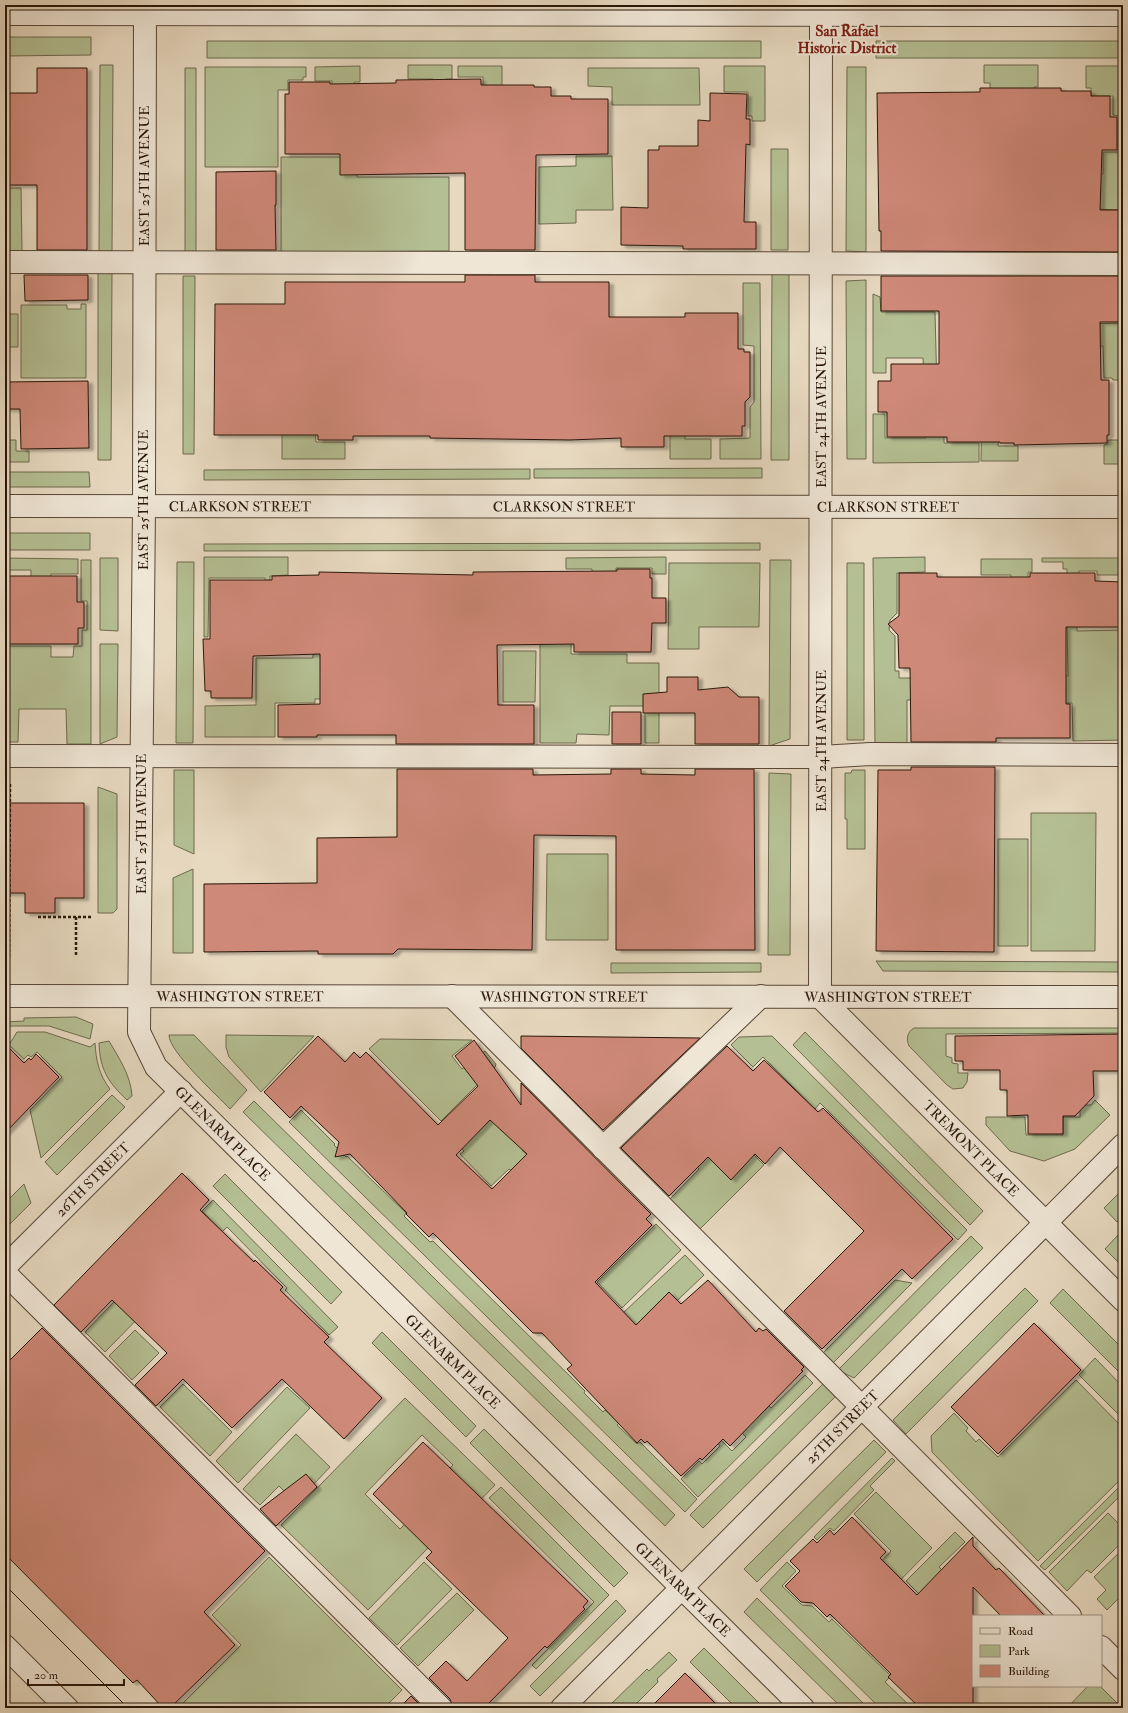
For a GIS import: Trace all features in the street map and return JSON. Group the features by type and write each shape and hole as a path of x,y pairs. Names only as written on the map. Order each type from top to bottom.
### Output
{"street":[{"path":"5,14 97,14 145,10 821,10 1123,15"},
{"name":"EAST 25TH AVENUE","path":"140,996 144,506 145,10"},
{"name":"EAST 24TH AVENUE","path":"820,997 821,10"},
{"path":"5,262 1123,264"},
{"name":"CLARKSON STREET","path":"5,506 1123,507"},
{"path":"7,756 821,757 870,754 1123,755"},
{"name":"WASHINGTON STREET","path":"5,996 1123,997"},
{"name":"GLENARM PLACE","path":"140,996 139,1032 156,1067 803,1708"},
{"path":"452,996 1069,1615"},
{"path":"603,1148 760,996"},
{"name":"TREMONT PLACE","path":"820,997 1123,1300"},
{"name":"26TH STREET","path":"5,1268 181,1091"},
{"name":"25TH STREET","path":"562,1708 1123,1146"},
{"path":"5,1273 442,1708"},
{"path":"5,1646 67,1708"},
{"path":"1102,1648 1123,1669"}],"path":[{"path":"7,756 9,957"},
{"path":"38,917 93,917"},
{"path":"76,917 76,957"}],"green space":[{"path":"5,37 91,37 91,55 5,56"},
{"path":"207,41 761,41 761,58 207,58"},
{"path":"876,41 1123,41 1123,58 876,58"},
{"path":"100,65 113,65 112,252 99,252"},
{"path":"408,65 452,65 452,79 446,79 447,116 433,89 433,79 408,79"},
{"path":"984,65 1038,65 1038,87 1034,87 1033,97 990,90 990,83 984,83"},
{"path":"360,66 360,82 354,82 354,92 332,92 332,81 315,81 315,67"},
{"path":"458,66 502,66 502,94 483,89 483,77 458,77"},
{"path":"724,66 765,66 765,121 752,121 752,116 748,116 748,92 724,92"},
{"path":"1086,66 1123,66 1123,145 1119,145 1119,116 1113,115 1113,96 1091,96 1091,88 1086,88"},
{"path":"205,67 306,67 306,77 303,77 303,80 288,80 288,90 278,90 278,167 205,167"},
{"path":"847,67 866,67 866,252 846,251"},
{"path":"185,68 196,68 196,252 185,252"},
{"path":"588,68 699,68 700,105 612,105 612,87 588,86"},
{"path":"771,149 788,149 788,250 771,250"},
{"path":"1103,152 1123,152 1123,210 1091,209 1073,173 1103,174"},
{"path":"576,156 612,156 613,210 576,210 576,223 539,224 539,167 576,166"},
{"path":"281,157 352,157 357,166 357,177 449,177 449,251 281,252"},
{"path":"5,188 21,188 22,251 5,251"},
{"path":"98,273 112,273 111,460 98,460"},
{"path":"772,273 789,273 789,460 771,460"},
{"path":"183,276 195,276 194,454 183,454"},
{"path":"866,280 866,459 847,459 846,281"},
{"path":"743,283 760,283 761,459 720,459 720,439 750,438 750,407 754,402 754,346 743,345"},
{"path":"873,294 880,297 881,312 935,312 937,390 924,381 923,358 886,358 886,373 873,373"},
{"path":"81,304 86,304 86,378 21,378 21,305 67,305 67,309 81,309"},
{"path":"5,314 18,314 18,347 5,347"},
{"path":"670,321 685,321 685,439 711,439 711,459 670,459"},
{"path":"1123,323 1123,380 1104,378 1103,346 1085,345 1085,324"},
{"path":"944,394 944,443 979,443 979,462 873,463 873,414 885,414 885,438 926,438 926,406"},
{"path":"982,410 999,432 998,446 1018,446 1018,461 981,461"},
{"path":"282,432 315,432 316,442 345,442 345,459 282,459"},
{"path":"5,440 16,440 16,451 29,451 29,462 5,462"},
{"path":"1108,440 1123,440 1123,464 1104,464 1104,445 1108,444"},
{"path":"762,468 762,478 534,478 534,469"},
{"path":"530,469 530,479 204,480 204,470"},
{"path":"5,472 89,472 90,487 5,487"},
{"path":"5,533 90,533 90,550 5,550"},
{"path":"760,543 760,550 204,551 204,544"},
{"path":"204,557 288,557 288,575 270,576 270,604 265,604 265,578 209,578 208,637 204,637"},
{"path":"666,557 666,574 652,574 652,568 616,568 616,577 592,577 592,569 566,569 566,558"},
{"path":"925,557 925,572 897,573 897,613 890,620 889,630 895,636 895,671 899,671 899,678 946,678 960,699 907,700 907,744 875,744 873,558"},
{"path":"5,558 78,559 78,574 51,574 51,582 31,582 31,570 5,570"},
{"path":"100,558 118,558 118,631 100,630"},
{"path":"1042,558 1123,558 1123,575 1097,575 1097,571 1079,571 1079,575 1067,575 1067,569 1063,569 1063,562 1042,562"},
{"path":"981,559 1032,559 1032,572 1028,572 1028,636 1011,609 1011,575 981,575"},
{"path":"81,560 91,560 91,744 67,744 66,709 19,709 18,742 5,742 5,646 51,646 51,657 73,657 74,646 82,646 82,630 87,630 87,601 81,601"},
{"path":"770,560 791,560 790,739 769,746"},
{"path":"177,562 194,562 193,743 176,743"},
{"path":"669,563 760,563 759,627 699,627 699,649 668,649"},
{"path":"847,563 864,563 864,740 847,740"},
{"path":"313,623 322,623 322,699 315,699 315,703 275,703 275,737 205,737 205,706 256,705 256,658 313,658"},
{"path":"1067,624 1077,624 1077,631 1122,630 1123,740 1073,741 1072,703 1033,703 1032,676 1068,676"},
{"path":"540,636 571,637 571,654 627,654 627,663 659,663 659,743 645,743 645,706 610,706 609,735 577,734 576,743 540,743"},
{"path":"100,644 118,644 117,737 100,744"},
{"path":"503,651 536,651 535,702 503,702"},
{"path":"174,770 194,770 194,854 174,845"},
{"path":"852,770 865,770 865,849 847,849 847,819 845,819 845,773 851,773"},
{"path":"769,773 791,774 790,955 768,955"},
{"path":"98,787 117,794 117,909 113,913 98,913"},
{"path":"1031,813 1096,813 1095,951 1031,951"},
{"path":"998,839 1028,839 1028,946 998,946"},
{"path":"547,854 608,854 608,940 546,940"},
{"path":"193,869 193,953 173,953 173,878"},
{"path":"876,961 1123,962 1123,972 883,971"},
{"path":"611,963 761,963 761,972 611,973"},
{"path":"76,1017 93,1024 90,1039 49,1026 5,1026 5,1022 24,1021 24,1018"},
{"path":"914,1028 1123,1028 1123,1033 946,1034 946,1056 952,1058 952,1063 958,1064 958,1073 968,1073 967,1082 963,1088 953,1089 947,1085 909,1046 908,1036"},
{"path":"17,1032 45,1032 90,1047 95,1043 99,1067 106,1084 110,1089 41,1158 30,1110 62,1077 37,1052 31,1057 28,1055 24,1059 9,1045"},
{"path":"805,1032 983,1211 970,1225 793,1045"},
{"path":"169,1035 194,1035 247,1090 230,1109 185,1062 171,1042"},
{"path":"226,1035 314,1036 261,1092 229,1057 226,1047"},
{"path":"772,1036 967,1230 958,1240 820,1103 815,1109 763,1057 753,1067 731,1045 739,1037"},
{"path":"380,1039 472,1040 452,1056 462,1069 485,1051 496,1064 495,1067 441,1121 369,1049"},
{"path":"109,1041 124,1067 129,1081 132,1096 127,1100 110,1081 103,1068 99,1043"},
{"path":"112,1095 125,1107 57,1175 45,1162"},
{"path":"471,1098 533,1138 522,1150 527,1155 512,1171 509,1169 491,1186 460,1154 464,1151 442,1128"},
{"path":"1095,1100 1110,1115 1075,1149 1044,1161 1010,1151 986,1125 986,1117 1025,1117 1026,1135 1063,1135 1063,1117 1080,1117 1080,1105 1091,1105"},
{"path":"254,1101 675,1515 665,1526 243,1112"},
{"path":"301,1110 346,1157 347,1156 406,1213 404,1216 430,1242 433,1241 585,1391 584,1393 603,1412 605,1410 619,1423 617,1425 637,1444 640,1442 697,1499 685,1512 289,1122"},
{"path":"653,1122 736,1137 764,1165 700,1229 670,1199 699,1169"},
{"path":"225,1174 342,1292 331,1304 213,1186"},
{"path":"24,1184 31,1203 5,1229 5,1203"},
{"path":"1123,1189 1123,1217 1117,1222 1104,1208"},
{"path":"213,1200 338,1327 329,1335 285,1290 287,1288 227,1227 222,1232 202,1211"},
{"path":"656,1224 681,1250 622,1308 597,1282"},
{"path":"1118,1235 1123,1240 1123,1267 1105,1249"},
{"path":"971,1236 983,1248 854,1378 838,1370"},
{"path":"685,1255 704,1275 642,1334 623,1313"},
{"path":"895,1280 912,1283 833,1363 823,1353"},
{"path":"132,1283 152,1304 105,1352 85,1332"},
{"path":"1025,1288 1038,1301 906,1434 893,1420"},
{"path":"1063,1289 1123,1349 1123,1376 1050,1303"},
{"path":"135,1330 159,1353 132,1380 109,1356"},
{"path":"382,1332 476,1426 466,1437 372,1343"},
{"path":"1095,1358 1123,1387 1123,1419 1079,1375"},
{"path":"730,1367 771,1408 805,1375 813,1383 698,1497 681,1479 699,1461 702,1464 720,1446 717,1442 720,1439 732,1451 746,1437 704,1394"},
{"path":"827,1380 840,1392 703,1528 690,1515"},
{"path":"1076,1380 1123,1428 1123,1477 1038,1561 932,1452 931,1436 954,1413 968,1428 966,1431 976,1442 979,1439 998,1457"},
{"path":"183,1384 232,1432 210,1456 160,1407"},
{"path":"287,1387 310,1408 238,1483 216,1461"},
{"path":"405,1398 495,1485 464,1517 433,1486 453,1465 422,1435 365,1494 400,1529 431,1498 454,1521 368,1610 281,1525"},
{"path":"484,1429 628,1573 614,1587 470,1443"},
{"path":"296,1434 330,1467 296,1503 279,1486 260,1505 243,1489"},
{"path":"874,1440 886,1452 757,1582 744,1569"},
{"path":"892,1458 895,1461 870,1486 874,1490 834,1531 830,1528 817,1540 814,1537"},
{"path":"1123,1483 1123,1493 1045,1570 1040,1566"},
{"path":"501,1487 609,1595 536,1669 532,1665 594,1602 489,1498"},
{"path":"876,1492 932,1548 849,1632 872,1571 891,1551 854,1514"},
{"path":"1108,1513 1123,1528 1123,1541 1091,1573 1087,1570 1067,1591 1049,1572"},
{"path":"955,1532 965,1542 939,1567 965,1594 942,1617 906,1581"},
{"path":"1123,1549 1123,1594 1107,1610 1097,1599 1106,1590 1094,1577"},
{"path":"269,1557 402,1690 384,1708 178,1708 241,1645 212,1615"},
{"path":"424,1562 452,1589 397,1645 369,1618"},
{"path":"787,1562 796,1571 782,1586 802,1605 812,1606 829,1622 832,1619 891,1676 885,1682 912,1708 880,1708 760,1590"},
{"path":"457,1593 474,1610 418,1666 400,1648"},
{"path":"757,1598 868,1708 842,1708 744,1612"},
{"path":"616,1600 626,1611 540,1696 530,1686"},
{"path":"704,1648 764,1708 736,1708 690,1662"},
{"path":"669,1652 677,1660 657,1679 658,1682 632,1708 607,1708 647,1669 649,1671"},
{"path":"1087,1687 1101,1687 1119,1705 1116,1708 1067,1708"}],"building":[{"path":"37,68 87,68 87,250 37,250 37,185 5,185 5,93 37,93"},
{"path":"481,79 481,85 534,85 534,87 551,87 551,96 571,96 571,99 608,99 608,154 536,155 535,250 465,250 465,173 340,175 340,154 285,154 285,94 289,94 289,82 330,82 330,84 396,83 396,80"},
{"path":"980,88 1061,88 1061,91 1091,91 1091,96 1110,96 1110,117 1117,117 1117,150 1102,150 1100,210 1122,210 1121,252 881,251 881,231 879,231 877,93 980,92"},
{"path":"710,93 747,94 746,119 750,119 750,145 746,144 744,222 756,222 756,249 683,249 683,246 621,245 621,207 648,208 648,150 659,150 659,146 698,146 698,120 710,121"},
{"path":"276,171 276,250 216,250 216,172"},
{"path":"24,275 88,275 88,300 25,301"},
{"path":"465,275 535,275 535,282 609,282 609,317 685,317 685,313 738,313 738,349 744,349 744,352 750,352 750,397 745,402 745,426 742,426 742,436 664,436 664,447 621,447 621,438 570,440 430,438 430,436 353,436 353,440 318,440 318,435 214,435 215,304 285,304 285,282 465,282"},
{"path":"881,276 1121,276 1121,322 1100,322 1101,380 1109,380 1109,435 1107,435 1107,443 1014,445 1014,443 1000,442 947,442 947,437 887,437 887,412 878,412 878,381 891,381 891,364 939,364 939,311 881,311"},
{"path":"88,381 89,448 21,449 20,409 5,409 5,382"},
{"path":"617,569 650,569 650,578 652,578 652,598 666,598 666,623 652,623 651,652 574,652 574,644 497,645 498,705 534,705 534,744 396,744 396,735 317,735 317,737 278,737 278,705 320,704 320,654 253,656 252,698 211,698 211,691 205,691 203,639 210,639 210,580 272,580 272,576 319,575 319,572 473,575 473,572 617,571"},
{"path":"899,573 937,573 937,577 1030,577 1030,573 1095,573 1095,581 1123,582 1123,627 1066,627 1066,704 1070,704 1070,738 996,738 996,742 911,742 910,668 899,668 898,635 888,624 899,616"},
{"path":"5,576 77,576 77,602 84,602 84,628 78,628 78,644 5,644"},
{"path":"667,677 698,677 698,690 728,687 739,697 759,697 759,744 695,744 695,713 643,713 643,694 667,692"},
{"path":"612,712 641,712 641,744 612,744"},
{"path":"911,767 995,767 994,952 876,951 878,770 911,770"},
{"path":"397,769 533,769 533,775 611,774 611,769 641,769 641,774 695,775 695,769 754,769 755,950 616,950 616,836 534,835 532,950 398,949 393,954 318,954 318,951 204,952 204,884 317,883 317,838 397,837"},
{"path":"5,803 84,803 84,898 55,898 55,913 25,913 25,893 5,893"},
{"path":"1123,1034 1123,1062 1119,1062 1119,1071 1093,1071 1094,1096 1075,1116 1063,1116 1063,1134 1028,1134 1028,1115 1007,1116 1007,1090 1000,1090 1000,1070 963,1070 963,1061 955,1061 955,1036"},
{"path":"318,1036 345,1062 354,1052 360,1058 366,1052 438,1125 478,1086 455,1056 474,1040 521,1105 521,1083 651,1214 646,1219 652,1225 595,1282 636,1325 669,1292 681,1304 708,1280 756,1332 759,1328 763,1331 766,1329 804,1367 801,1370 803,1371 730,1446 723,1439 702,1460 700,1458 681,1476 647,1441 645,1443 641,1439 637,1443 567,1369 572,1365 542,1333 533,1333 433,1233 429,1237 350,1154 335,1157 339,1142 301,1106 290,1118 264,1092","holes":["490,1120 527,1154 492,1189 456,1155"]},
{"path":"521,1036 700,1038 603,1130 521,1048"},
{"path":"5,1044 24,1063 29,1058 31,1060 36,1054 59,1077 5,1133"},
{"path":"727,1046 753,1071 764,1060 818,1112 823,1108 953,1239 912,1279 902,1269 822,1349 784,1311 864,1231 780,1147 765,1164 755,1154 731,1180 708,1157 669,1196 621,1148"},
{"path":"182,1173 209,1200 200,1210 254,1262 255,1260 283,1287 280,1290 329,1337 324,1342 382,1398 344,1439 282,1379 232,1428 183,1379 156,1406 135,1385 167,1353 112,1300 81,1332 54,1305"},
{"path":"1034,1323 1081,1370 998,1454 951,1407"},
{"path":"42,1328 265,1551 204,1612 235,1645 170,1708 163,1708 137,1680 133,1683 5,1554 5,1365"},
{"path":"423,1442 588,1601 583,1607 585,1609 547,1648 545,1646 489,1703 494,1708 453,1708 450,1699 429,1678 446,1661 467,1681 508,1638 426,1558 432,1552 373,1494"},
{"path":"306,1474 317,1487 276,1526 260,1509"},
{"path":"852,1517 886,1552 880,1558 917,1595 973,1537 973,1546 996,1570 999,1568 1044,1615 1000,1615 973,1587 973,1708 920,1708 888,1677 891,1674 830,1614 827,1617 813,1603 801,1602 785,1586 800,1571 790,1561 813,1539 817,1543 830,1530 834,1535"},
{"path":"685,1673 720,1708 650,1708"},
{"path":"411,1696 423,1708 399,1708"}],"tram line":[{"path":"5,1585 128,1708"}],"district":[{"name":"San Rafael Historic District","path":"847,40"}]}
